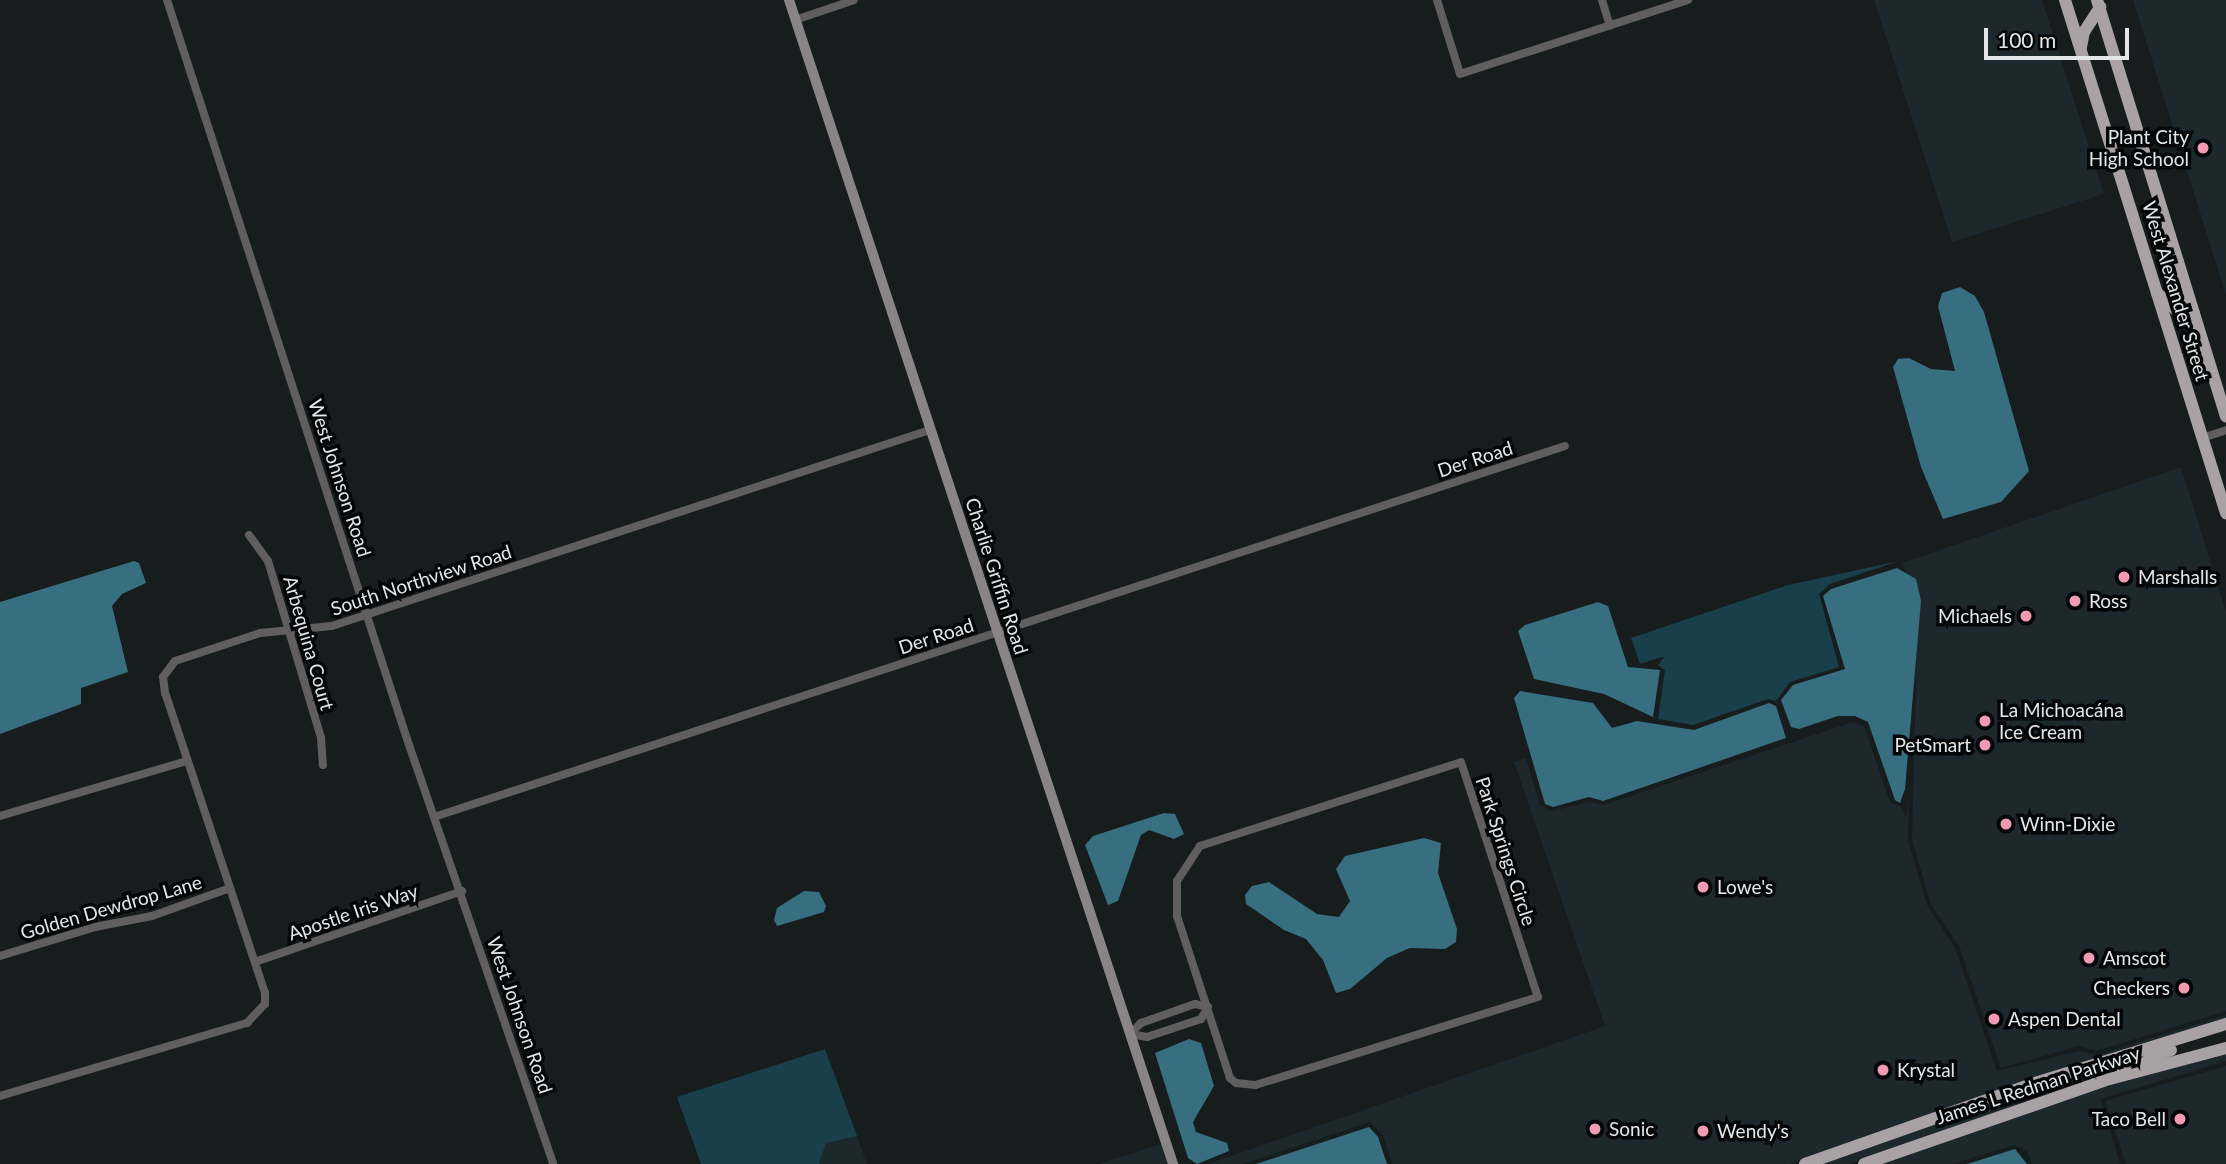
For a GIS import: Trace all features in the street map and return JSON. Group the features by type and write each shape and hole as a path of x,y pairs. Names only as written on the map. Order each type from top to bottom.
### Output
{"main road":[{"name":"West Alexander Street","path":"2065,0 2226,513"},
{"name":"West Alexander Street","path":"2098,3 2226,417"},
{"path":"2081,52 2084,32 2098,3"},
{"path":"2157,293 2176,310 2194,313"},
{"path":"2212,468 2226,474"},
{"path":"2138,1071 2150,1057 2205,1039 2225,1025"},
{"name":"James L Redman Parkway","path":"1805,1164 2138,1051 2225,1025"},
{"name":"James L Redman Parkway","path":"1864,1164 2138,1071 2226,1048"},
{"path":"2013,1112 2048,1091 2123,1065 2138,1051"}],"street":[{"name":"West Johnson Road","path":"166,0 366,615 437,816 553,1164"},
{"name":"Charlie Griffin Road","path":"789,0 1173,1164"},
{"path":"795,20 854,0"},
{"path":"1437,0 1460,74 1688,0"},
{"path":"1602,0 1609,26"},
{"name":"South Northview Road","path":"0,1096 247,1023 265,1004 255,962 164,693 166,667 191,654 260,633 332,626 930,430"},
{"path":"2202,438 2226,430"},
{"name":"Der Road","path":"437,816 1565,446"},
{"name":"Arbequina Court","path":"249,535 268,561 290,629 321,738 323,765"},
{"path":"0,816 187,761"},
{"name":"Park Springs Circle","path":"1461,762 1538,997 1492,1009 1255,1085 1236,1083 1230,1078 1208,1007 1177,916 1177,881 1200,846 1461,762"},
{"name":"Golden Dewdrop Lane","path":"0,956 86,929 152,916 230,888"},
{"name":"Apostle Iris Way","path":"255,962 462,891"},
{"path":"1195,1004 1208,1007 1201,1019 1147,1037 1130,1034 1141,1023 1195,1004"}],"shaded area":[{"path":"1874,0 2042,0 2104,194 1952,242"},
{"name":"Plant City High School","path":"2133,0 2226,0 2226,295"},
{"path":"1960,287 1975,296 1984,312 2029,471 2001,502 1943,519 1921,467 1893,367 1898,359 1909,358 1931,369 1955,371 1938,306 1942,293"},
{"path":"2181,467 2226,612 2226,1011 2096,1051 2079,1046 2001,1068 1959,946 1931,904 1912,840 1918,598 1902,563"},
{"path":"134,561 139,563 146,583 122,594 112,606 128,672 81,688 81,704 0,734 0,602"},
{"path":"1899,561 1830,584 1819,594 1839,667 1790,682 1776,701 1768,699 1693,725 1658,719 1665,670 1658,665 1665,656 1640,664 1631,638 1788,585"},
{"path":"1897,568 1916,579 1921,601 1905,789 1900,803 1895,800 1868,722 1855,716 1838,716 1799,729 1791,727 1781,700 1793,685 1845,669 1823,596 1831,589"},
{"path":"1598,602 1608,606 1628,667 1660,670 1653,717 1604,694 1534,679 1518,631 1525,625"},
{"path":"1520,691 1593,703 1612,728 1637,721 1694,730 1769,703 1776,706 1786,738 1603,801 1589,797 1553,807 1545,804 1514,698"},
{"path":"1853,722 1864,726 1890,802 1901,807 1906,818 1909,794 1908,841 1927,905 1955,948 1997,1071 2079,1051 2097,1055 2226,1015 2226,1019 2135,1045 1790,1164 1392,1164 1383,1135 1370,1122 1243,1164 1208,1164 1605,1026 1514,762 1526,758 1540,805 1552,811 1589,802 1604,805"},
{"path":"1164,813 1175,814 1184,834 1174,839 1149,830 1141,835 1118,901 1108,905 1085,845 1093,836"},
{"path":"1424,838 1441,843 1438,873 1457,929 1456,942 1445,949 1410,948 1387,958 1350,989 1336,993 1323,960 1306,939 1284,930 1246,904 1245,895 1252,886 1269,882 1317,914 1339,917 1350,901 1336,869 1345,856"},
{"path":"804,891 819,892 826,906 824,912 777,926 774,920 777,908"},
{"path":"1189,1039 1201,1043 1214,1086 1193,1122 1196,1132 1227,1143 1229,1151 1197,1164 1188,1158 1155,1053"},
{"path":"825,1049 857,1136 826,1143 819,1164 701,1164 677,1097"},
{"path":"2226,1053 2226,1061 2101,1099 2120,1164 2032,1164 2027,1151 2015,1145 1952,1164 1879,1164 2078,1095"},
{"path":"2105,1066 2046,1086 2011,1108 1849,1164 1820,1164 2037,1088"},
{"path":"2226,1066 2226,1164 2126,1164 2105,1101"},
{"path":"1369,1127 1378,1137 1387,1164 1256,1164"},
{"path":"857,1136 867,1164 819,1164 826,1142"},
{"path":"1161,1144 1167,1164 1099,1164"},
{"path":"2015,1149 2027,1164 1967,1164"}],"place":[{"name":"Plant City High School","path":"2203,148"},
{"name":"Marshalls","path":"2124,577"},
{"name":"Ross","path":"2075,601"},
{"name":"Michaels","path":"2026,616"},
{"name":"La Michoacána Ice Cream","path":"1985,721"},
{"name":"PetSmart","path":"1985,745"},
{"name":"Winn-Dixie","path":"2006,824"},
{"name":"Lowe's","path":"1703,887"},
{"name":"Amscot","path":"2089,958"},
{"name":"Checkers","path":"2184,988"},
{"name":"Aspen Dental","path":"1994,1019"},
{"name":"Krystal","path":"1883,1070"},
{"name":"Taco Bell","path":"2180,1119"},
{"name":"Sonic","path":"1595,1129"},
{"name":"Wendy's","path":"1703,1131"}]}
